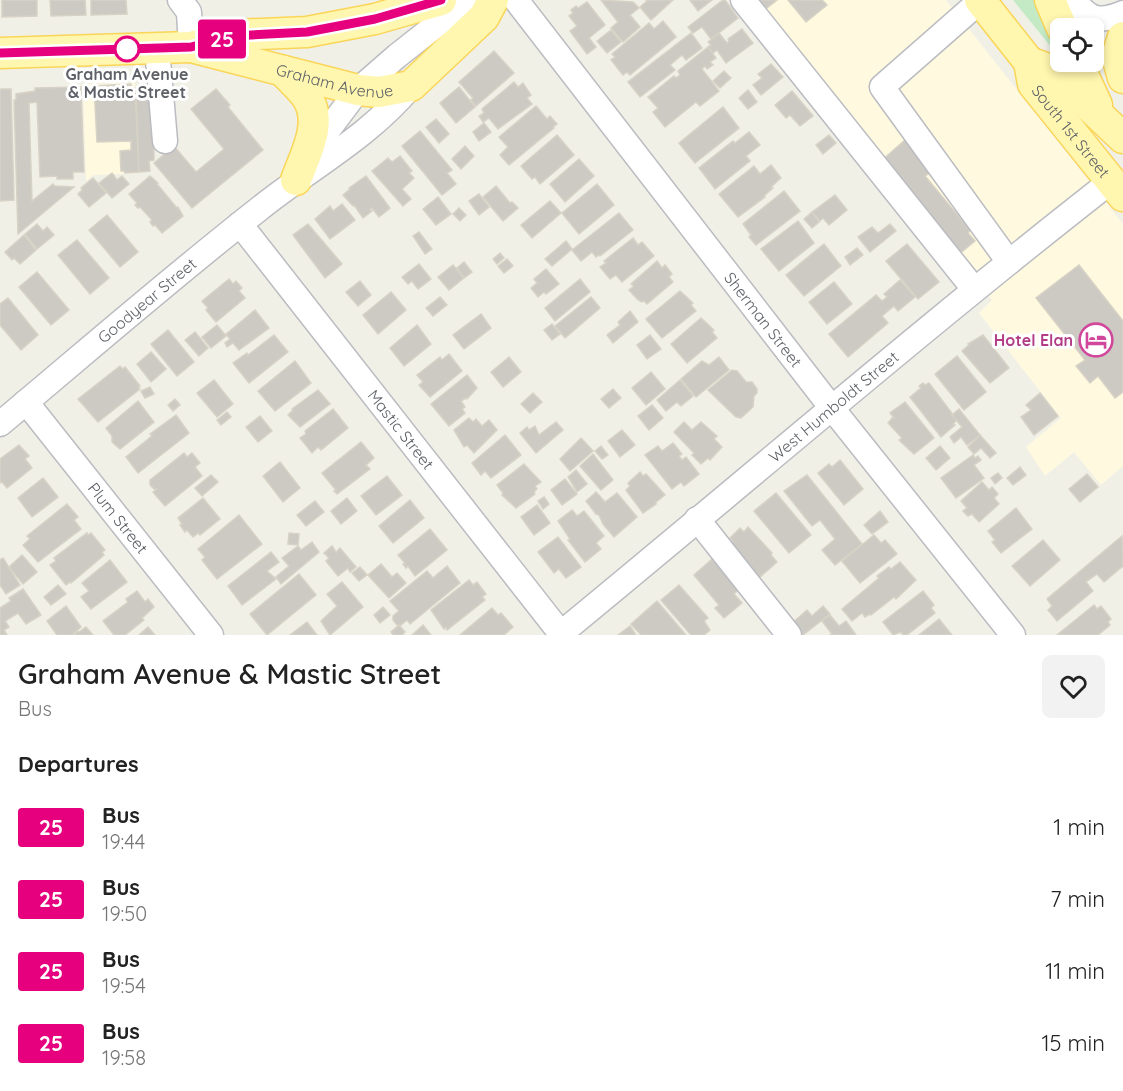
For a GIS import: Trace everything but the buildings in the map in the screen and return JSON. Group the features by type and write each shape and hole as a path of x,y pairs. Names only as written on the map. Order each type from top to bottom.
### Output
{"main road":[{"name":"Graham Avenue","path":"0,53 191,47 233,36 307,32 375,19 441,0"},
{"name":"Goodyear Street","path":"411,86 484,17 493,0"},
{"path":"1050,0 1058,18"},
{"name":"South 1st Street","path":"980,1 1029,62 1033,84 1119,179"},
{"path":"1123,37 1117,56 1123,78"},
{"name":"Graham Avenue","path":"191,47 358,90 379,92 411,86"},
{"name":"South 1st Street","path":"1029,62 1051,70 1113,129"},
{"path":"283,71 308,99 315,124 296,180"},
{"path":"1082,72 1113,129 1119,179"}],"street":[{"path":"180,0 189,12 191,47"},
{"name":"Goodyear Street","path":"296,180 325,134 358,90 468,0"},
{"name":"Sherman Street","path":"516,0 831,407 1013,635"},
{"path":"743,0 974,289"},
{"path":"1074,0 1084,13 1095,19 1109,19 1123,13"},
{"path":"980,1 882,87 1009,262"},
{"path":"157,48 165,141"},
{"name":"Goodyear Street","path":"0,424 240,224 296,180 340,151 393,108 411,86"},
{"name":"West Humboldt Street","path":"560,635 974,289 1119,179"},
{"name":"Mastic Street","path":"240,224 560,635"},
{"name":"Plum Street","path":"26,402 211,635"},
{"path":"698,519 789,635"}],"shaded area":[{"path":"751,0 946,0 1123,224 1123,466 1101,485 1074,452 1045,476 1026,447 1061,418 979,313 992,300"},
{"path":"135,83 139,173 94,175 86,181 83,84"}],"green space":[{"path":"1013,0 1036,0 1050,26 1050,46"}],"bus line":[{"name":"25","path":"0,53 191,47 233,36 307,32 375,19 441,0"}],"place":[{"name":"Graham Avenue & Mastic Street","path":"127,49"},
{"name":"Hotel Elan","path":"1096,340"}]}
